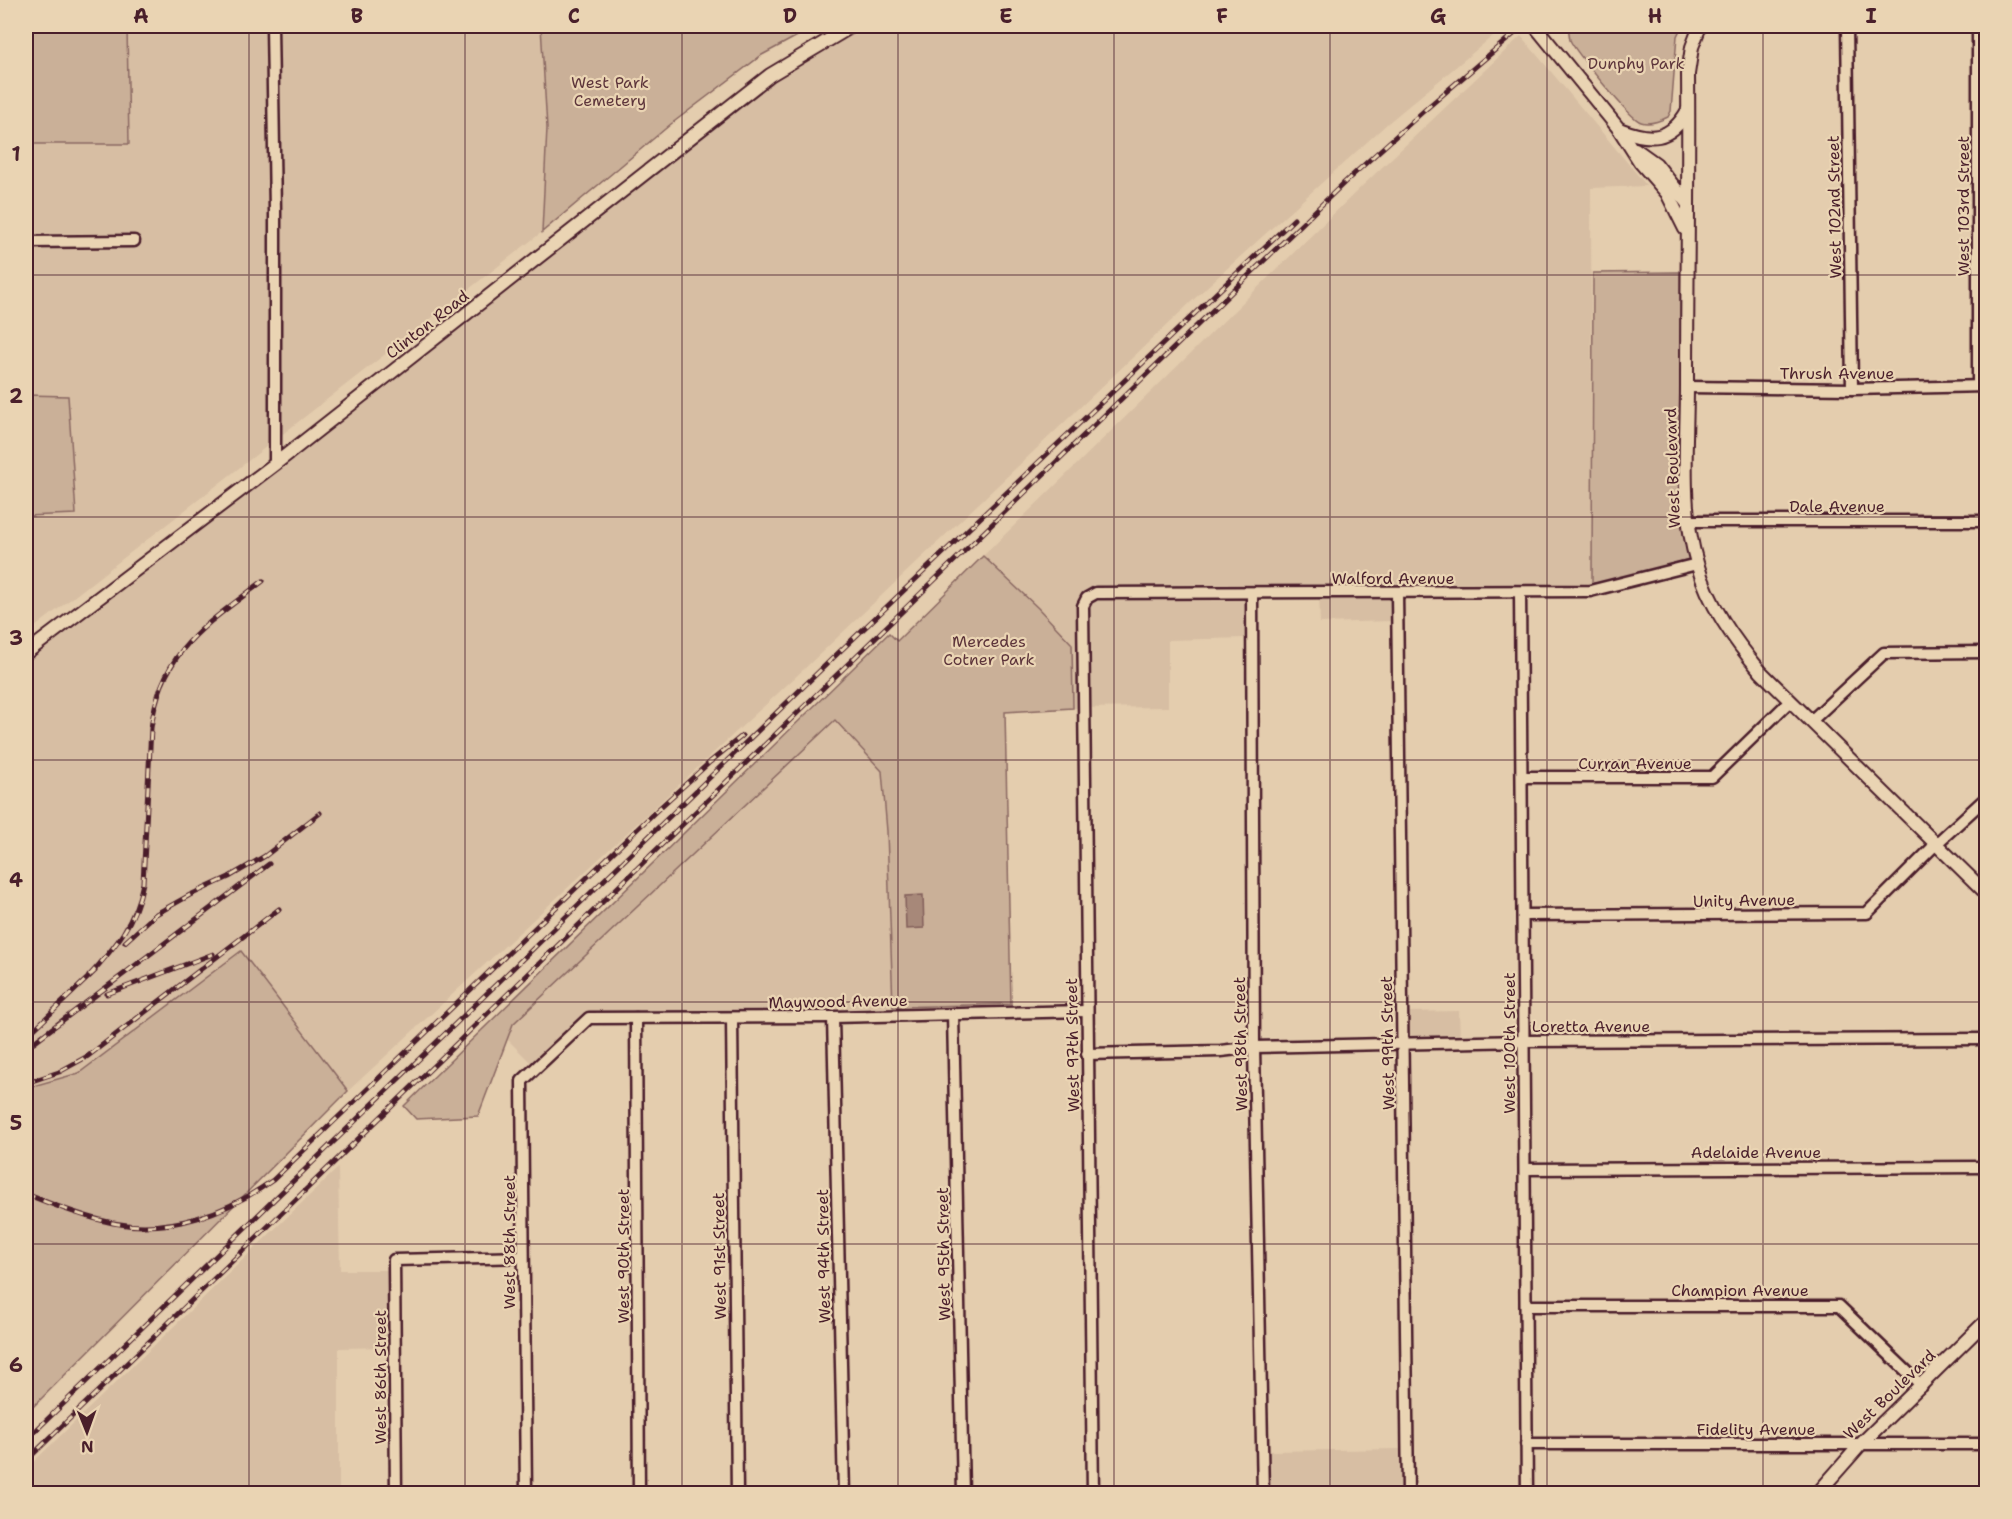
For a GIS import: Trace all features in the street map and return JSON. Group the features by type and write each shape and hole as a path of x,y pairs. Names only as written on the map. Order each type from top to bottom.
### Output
{"street":[{"path":"272,26 275,200 275,464"},
{"name":"Clinton Road","path":"26,653 275,464 770,75 852,26"},
{"path":"1535,26 1630,145 1656,164 1672,191 1687,232"},
{"name":"West 102nd Street","path":"1847,26 1852,389"},
{"name":"West 103rd Street","path":"1977,26 1982,386"},
{"name":"West Boulevard","path":"1697,31 1688,74 1686,500 1697,564 1712,603 1734,638 1761,672 1986,893"},
{"path":"1619,129 1646,138 1655,137 1673,130 1681,122 1688,109"},
{"path":"1672,191 1687,204"},
{"path":"26,242 134,241"},
{"name":"Thrush Avenue","path":"1687,387 1852,389 1982,386"},
{"name":"Dale Avenue","path":"1689,521 1986,521"},
{"name":"Walford Avenue","path":"1087,598 1096,593 1590,591 1697,564"},
{"name":"West 99th Street","path":"1396,592 1408,1494"},
{"name":"West 100th Street","path":"1520,592 1527,1494"},
{"name":"West 98th Street","path":"1252,594 1254,1047 1263,1494"},
{"name":"West 97th Street","path":"1087,598 1083,606 1093,1494"},
{"path":"1811,721 1884,653 1986,652"},
{"name":"Curran Avenue","path":"1522,777 1712,777 1790,701"},
{"name":"Unity Avenue","path":"1523,915 1867,913 1986,798"},
{"name":"Maywood Avenue","path":"589,1018 833,1017 1086,1011"},
{"name":"West 95th Street","path":"953,1014 963,1494"},
{"name":"West 91st Street","path":"732,1017 736,1494"},
{"name":"West 94th Street","path":"833,1017 844,1494"},
{"name":"West 88th Street","path":"526,1494 522,1081 589,1018"},
{"name":"West 90th Street","path":"636,1018 639,1494"},
{"name":"Loretta Avenue","path":"1087,1054 1221,1051 1254,1047 1524,1041 1986,1039"},
{"name":"Adelaide Avenue","path":"1525,1169 1986,1167"},
{"name":"West 86th Street","path":"396,1494 394,1260 524,1257"},
{"name":"Champion Avenue","path":"1526,1306 1839,1306 1922,1386"},
{"name":"West Boulevard","path":"1817,1494 1861,1444 1986,1321"},
{"name":"Fidelity Avenue","path":"1526,1444 1986,1444"}],"shaded area":[{"path":"127,26 541,26 547,128 542,232 26,634 26,516 76,513 68,397 26,395 26,144 129,143"},
{"path":"873,26 1505,26 1388,123 1210,284 803,670 348,1091 241,952 79,1073 26,1088 26,661 372,396 770,84 850,36"},
{"path":"1521,36 1647,186 1591,188 1592,583 1392,587 1392,621 1320,623 1319,589 1245,591 1246,638 1168,640 1168,707 1073,708 1072,644 983,556 1358,190"},
{"path":"835,720 882,771 887,831 893,1007 589,1014 533,1065 507,1039 513,1024"},
{"path":"923,895 924,928 906,929 905,896"},
{"path":"1459,1011 1460,1038 1406,1040 1405,1012"},
{"path":"338,1168 340,1270 390,1270 390,1347 339,1348 339,1493 26,1494 26,1469"},
{"path":"1400,1449 1400,1493 1270,1493 1269,1451"}],"green space":[{"path":"26,26 127,26 129,144 26,144"},
{"name":"West Park Cemetery","path":"541,26 816,26 762,55 671,124 542,232 547,128"},
{"name":"Dunphy Park","path":"1568,26 1682,26 1677,36 1671,111 1668,117 1648,123 1635,118 1603,84 1574,47 1570,40"},
{"path":"1680,272 1680,473 1690,559 1601,583 1592,583 1593,273"},
{"path":"26,395 68,396 76,514 26,516"},
{"name":"Mercedes Cotner Park","path":"983,556 1072,644 1073,708 1005,712 1011,1004 893,1007 887,831 882,771 835,720 513,1024 478,1116 416,1119 404,1106 889,633 897,641"},
{"path":"241,951 348,1091 26,1414 26,1088 79,1073"}],"railway":[{"path":"26,1461 1345,182 1523,26"},
{"path":"26,1440 834,657 1294,219"},
{"path":"89,976 108,954 130,922 143,883 151,728 156,701 165,678 189,642 205,626 263,581"},
{"path":"26,1194 113,1223 156,1226 197,1218 255,1192 273,1180 655,812 742,736"},
{"path":"125,942 156,914 265,856 320,813"},
{"path":"26,1048 269,864"},
{"path":"26,1083 59,1072 88,1056 279,909"},
{"path":"107,994 213,954"},
{"path":"26,1037 95,971"}]}
